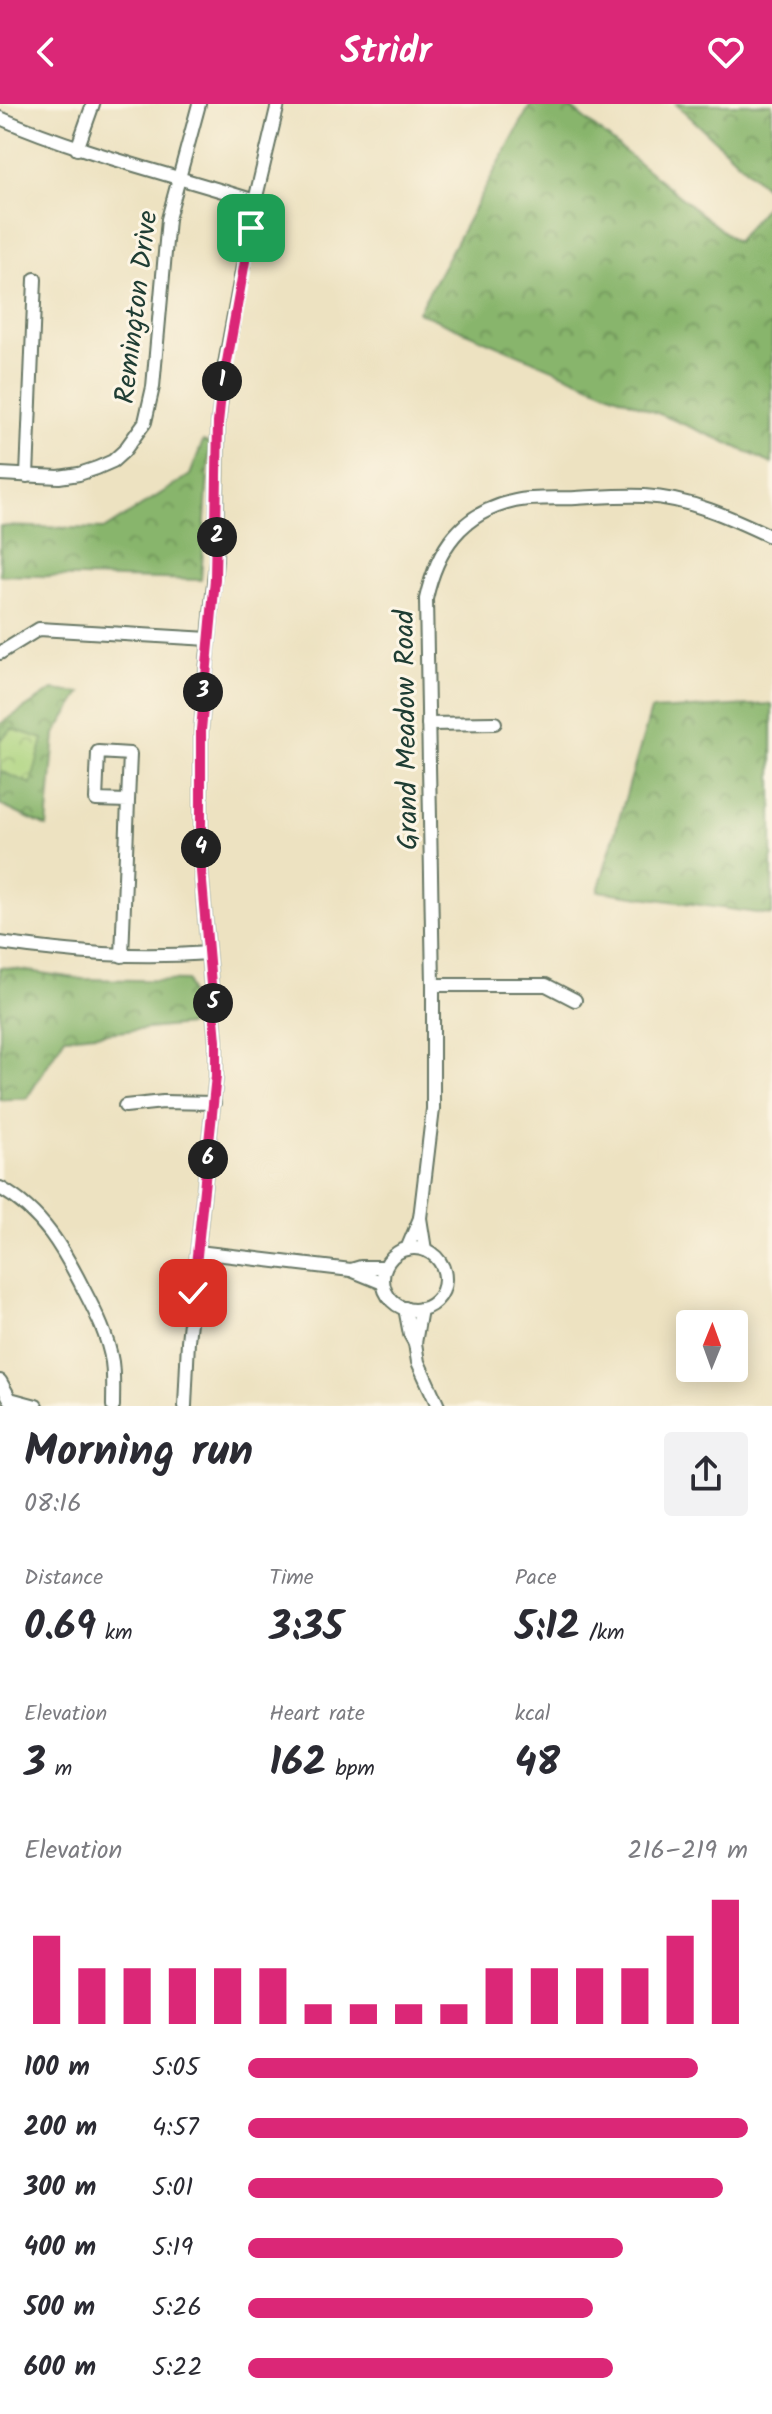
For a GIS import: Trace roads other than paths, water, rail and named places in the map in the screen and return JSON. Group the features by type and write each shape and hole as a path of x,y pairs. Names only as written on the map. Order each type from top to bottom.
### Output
{"street":[{"path":"77,149 93,104"},
{"name":"Remington Drive","path":"0,474 59,477 79,474 113,461 135,438 145,422 153,387 166,233 199,104"},
{"path":"185,1406 188,1341 214,1103 216,1041 201,871 201,730 216,570 218,423 255,201 278,104"},
{"path":"0,118 77,149 255,201"},
{"path":"27,476 35,279"},
{"name":"Grand Meadow Road","path":"425,1250 420,1218 433,1109 426,599 432,571 446,546 466,524 488,510 516,501 645,496 674,500 704,508 772,537"},
{"path":"0,653 39,629 209,639"},
{"path":"428,724 495,723"},
{"path":"122,956 130,754 98,752 96,800 128,801"},
{"path":"0,943 122,956 208,953"},
{"path":"433,985 546,985 575,1000"},
{"path":"125,1106 163,1102 214,1103"},
{"path":"0,1188 42,1221 64,1250 105,1335 112,1362 113,1406"},
{"name":"Grand Meadow Road","path":"407,1249 420,1218"},
{"path":"407,1249 425,1250 439,1261 444,1285 437,1300 421,1309 405,1308 389,1297 383,1283 385,1267 395,1254 407,1249"},
{"path":"198,1252 351,1270 383,1283"},
{"path":"351,1270 385,1267"},
{"path":"405,1308 421,1371 438,1406"},
{"path":"415,1343 421,1309"},
{"path":"0,1381 10,1399 36,1406"}]}
